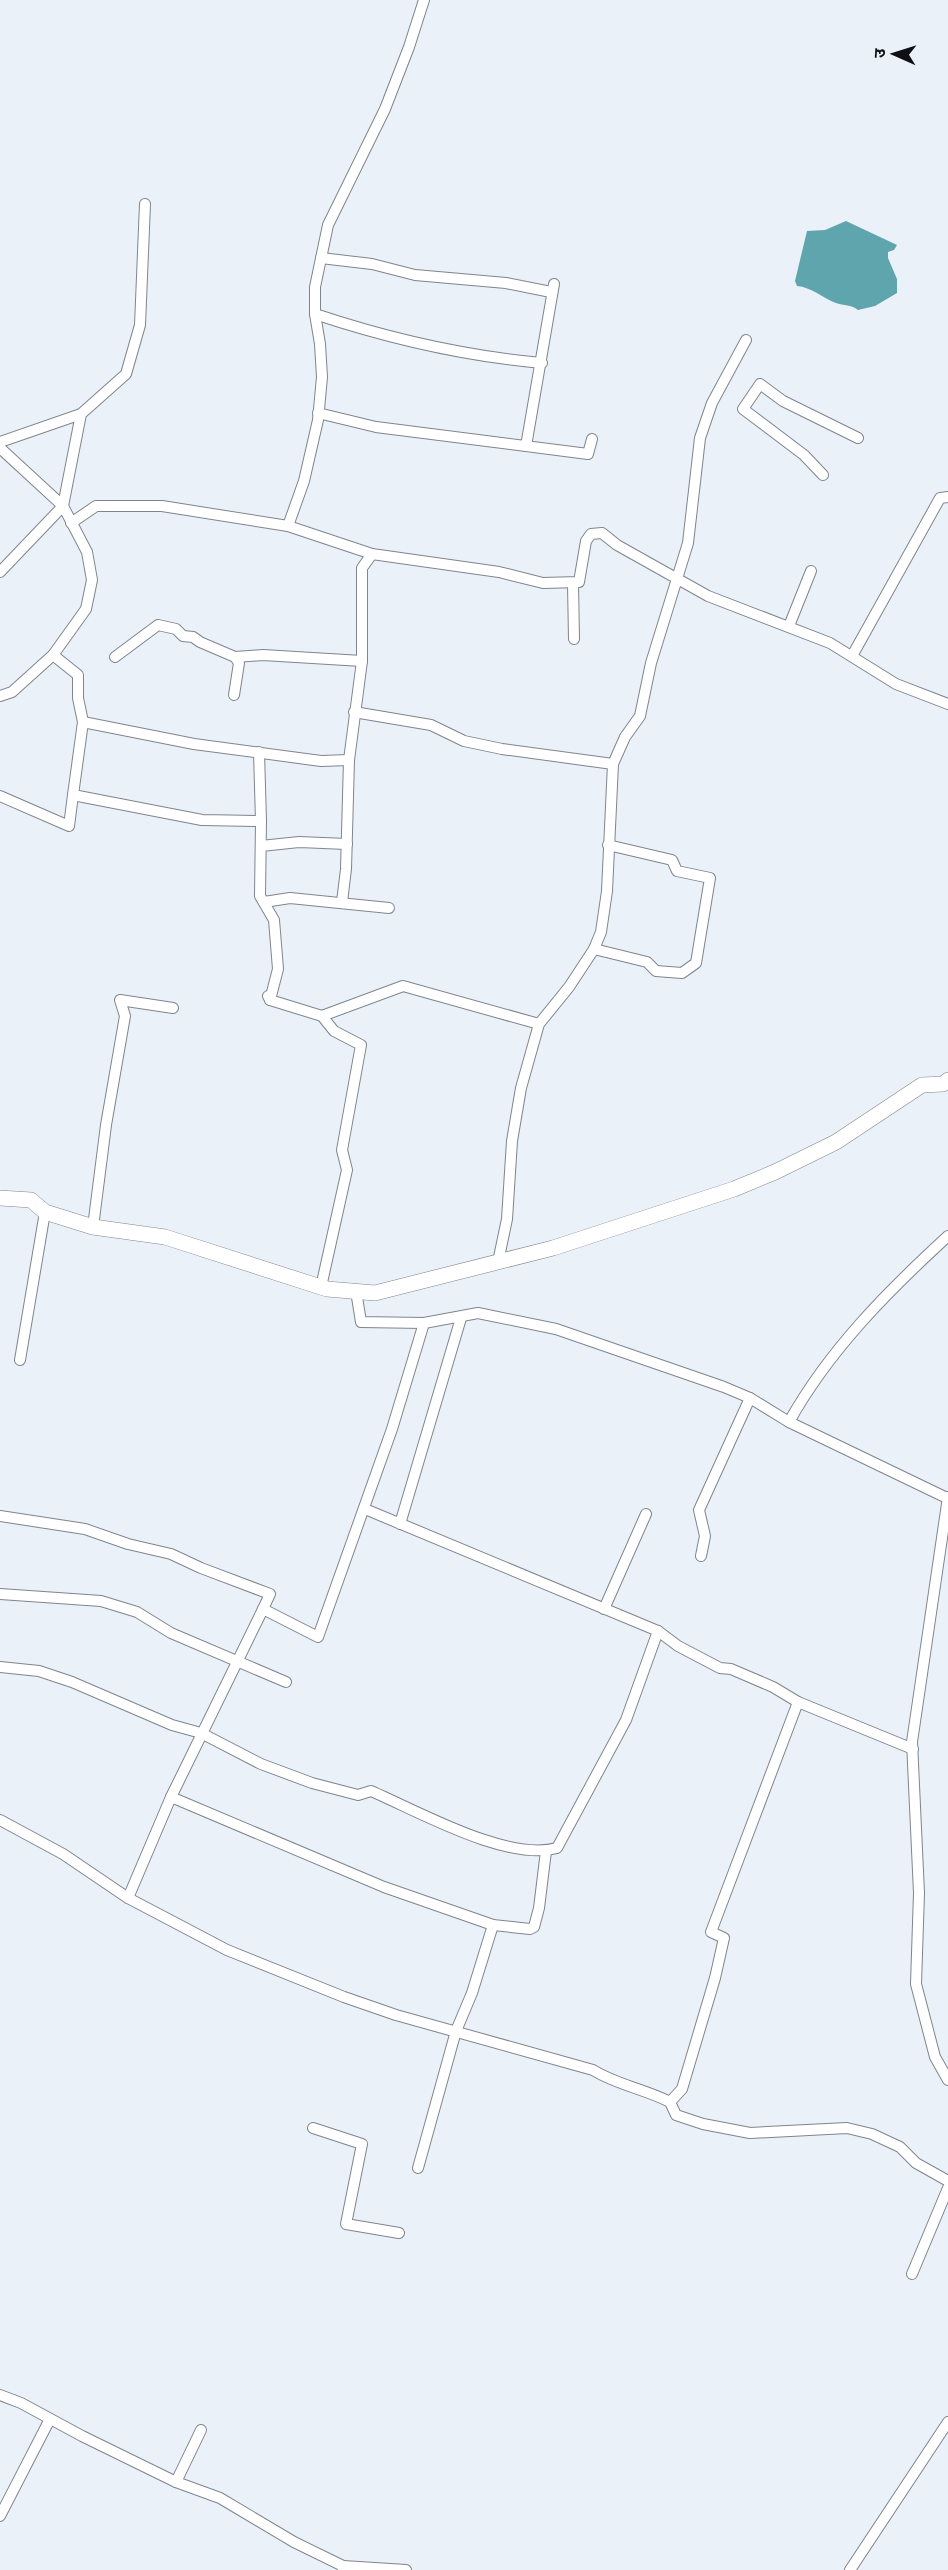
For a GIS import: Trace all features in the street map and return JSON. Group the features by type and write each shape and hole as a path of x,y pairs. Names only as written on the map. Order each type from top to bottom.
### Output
{"street":[{"path":"288,526 304,481 318,413 322,377 315,314 315,287 328,225 385,109 424,0"},
{"path":"0,442 81,414 126,374 140,325 145,204"},
{"path":"321,258 372,264 415,275 553,288 526,446"},
{"path":"315,314 435,348 542,363"},
{"path":"498,1262 507,1219 512,1140 521,1088 539,1024 594,949 601,932 607,891 614,764 625,737 640,716 651,663 688,543 700,438 712,403 746,340"},
{"path":"823,475 804,455 743,409 759,384 783,401 858,438"},
{"path":"318,413 376,427 588,454 592,439"},
{"path":"0,572 63,506 81,414"},
{"path":"0,448 63,506 87,552 92,580 86,609 53,655 12,692 0,696"},
{"path":"852,657 940,498 948,497"},
{"path":"71,523 96,506 162,506 288,526 372,554 499,572 543,583 573,584 579,582 585,541 591,534 602,533 617,545 676,576 708,596 830,643 896,684 948,704"},
{"path":"342,902 347,844 349,760 362,661 362,568 372,554"},
{"path":"789,626 811,571"},
{"path":"573,584 574,639"},
{"path":"115,657 158,625 176,628 183,636 193,637 235,657 263,655 362,661"},
{"path":"0,796 69,826 83,722 78,698 78,675 53,655"},
{"path":"234,695 239,663 235,657"},
{"path":"354,712 431,725 464,741 502,749 614,764"},
{"path":"83,722 158,738 321,761 349,760"},
{"path":"259,752 260,896 274,920 278,969 268,996 322,1016 334,1031 361,1045 342,1150 347,1170 321,1287"},
{"path":"73,795 202,820 261,821"},
{"path":"261,846 299,842 347,844"},
{"path":"594,949 647,962 656,971 682,973 696,963 703,932 710,878 677,871 672,860 608,845"},
{"path":"264,902 290,898 389,908"},
{"path":"322,1016 403,986 539,1024"},
{"path":"93,1227 106,1125 126,1016 120,1000 173,1008"},
{"path":"0,1198 31,1200 45,1212 93,1227 165,1237 321,1287 375,1293 553,1248 734,1189 775,1173 836,1143 922,1085 943,1084 948,1080"},
{"path":"20,1360 45,1212"},
{"path":"789,1422 802,1399 843,1342 908,1272 948,1236"},
{"path":"356,1291 361,1322 423,1323 478,1314 556,1329 750,1398 789,1422 947,1503 912,1749 919,1893 916,1984 935,2057 948,2080"},
{"path":"400,1524 461,1318"},
{"path":"263,1609 318,1637 392,1429 423,1323"},
{"path":"701,1556 705,1536 699,1510 750,1398"},
{"path":"365,1509 658,1631 678,1646 720,1668 742,1673 798,1702 912,1749"},
{"path":"604,1609 646,1514"},
{"path":"0,1516 85,1529 128,1544 171,1554 270,1594 171,1797 129,1898"},
{"path":"0,1594 101,1601 137,1612 171,1633 286,1682"},
{"path":"0,1667 39,1671 72,1682 172,1725 201,1733 261,1764 312,1783 358,1795 371,1791 450,1828 515,1848 546,1851 557,1848 626,1720 658,1631"},
{"path":"670,2102 682,2089 716,1974 724,1938 711,1932 752,1817 798,1702"},
{"path":"171,1797 384,1887 493,1925 530,1929 534,1927 539,1908 546,1851"},
{"path":"0,1820 63,1854 129,1898 227,1950 344,1997 396,2015 593,2070 610,2080 647,2091 670,2102 676,2115 703,2124 750,2133 847,2128 872,2134 900,2147 916,2163 948,2181"},
{"path":"418,2168 456,2031 472,1993 493,1925"},
{"path":"314,2128 362,2144 346,2224 399,2233"},
{"path":"912,2274 948,2188"},
{"path":"0,2395 21,2403 176,2482 220,2498 343,2568 406,2570"},
{"path":"0,2516 50,2419"},
{"path":"850,2570 948,2422"},
{"path":"176,2482 201,2430"}],"water":[{"path":"846,221 897,245 894,250 888,252 888,258 897,279 897,293 875,306 858,310 797,286 795,281 807,231 825,230"}]}
